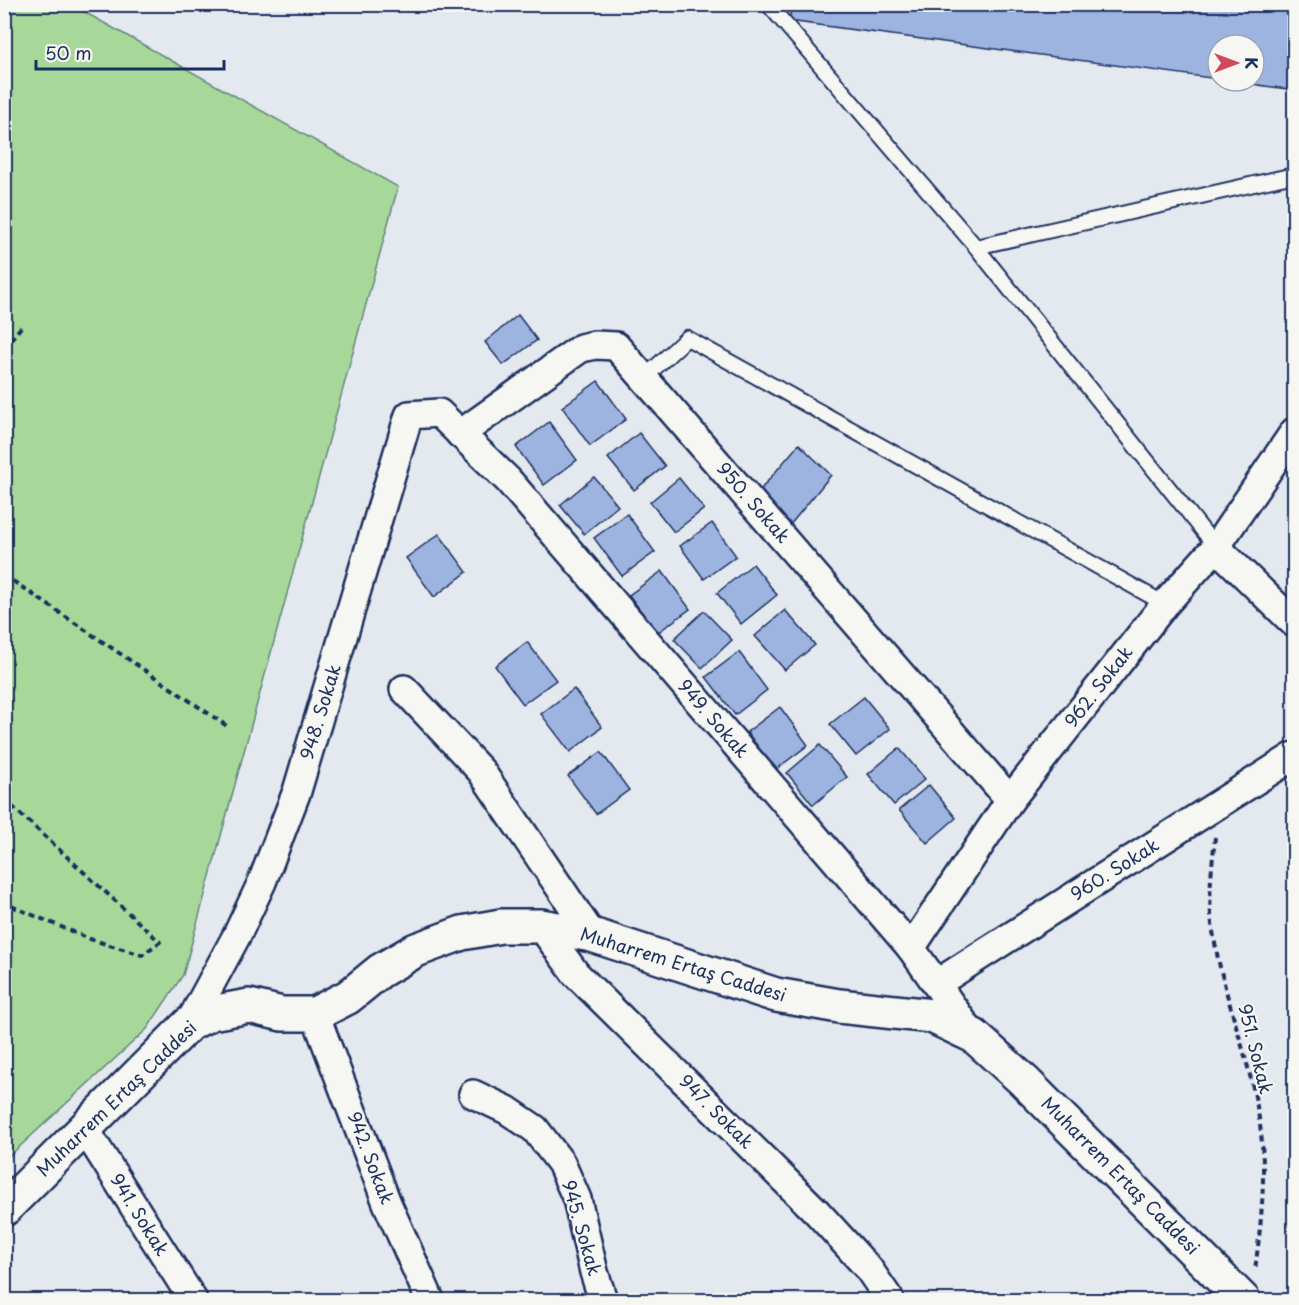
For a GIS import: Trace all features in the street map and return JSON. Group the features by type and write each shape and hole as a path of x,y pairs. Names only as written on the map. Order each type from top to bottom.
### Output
{"street":[{"name":"950. Sokak","path":"460,434 581,348 595,345 616,346 1010,800"},
{"name":"949. Sokak","path":"439,413 508,480 911,948 974,1036"},
{"name":"948. Sokak","path":"189,1024 237,935 262,882 297,791 409,415 439,413"},
{"name":"962. Sokak","path":"911,948 1010,800 1165,604 1216,547 1294,432"},
{"path":"1216,547 1294,622"},
{"path":"404,689 481,771 592,935"},
{"name":"960. Sokak","path":"936,984 1294,756"},
{"name":"Muharrem Ertaş Caddesi","path":"4,1209 189,1024 211,1013 249,1006 282,1014 315,1014 348,998 380,971 416,950 462,933 501,926 541,926 592,935 776,994 839,1006 932,1016 974,1036 1248,1291"},
{"name":"947. Sokak","path":"541,926 576,974 817,1212 868,1268 890,1300"},
{"name":"942. Sokak","path":"315,1014 387,1203 430,1300"},
{"name":"945. Sokak","path":"472,1094 507,1110 535,1129 561,1162 577,1199 603,1300"},
{"name":"941. Sokak","path":"85,1129 194,1300"}],"lane":[{"path":"768,4 976,247 1216,547"},
{"path":"976,247 1294,175"},
{"path":"644,378 687,338 1165,604"}],"path":[{"path":"4,348 21,327"},
{"path":"4,575 227,726"},
{"path":"4,799 160,942 142,955 90,939 4,903"},
{"name":"951. Sokak","path":"1218,804 1210,896 1212,925 1261,1132 1264,1190 1248,1291"}],"green space":[{"path":"5,4 72,5 398,187 183,975 147,1029 5,1160"}],"building":[{"path":"792,4 1294,4 1294,90 1266,86 1266,33 1206,33 1206,77 789,21"},
{"path":"518,315 537,340 503,365 485,342"},
{"path":"598,381 626,419 590,446 562,407"},
{"path":"549,422 577,460 544,485 516,447"},
{"path":"639,433 665,466 634,490 608,458"},
{"path":"799,444 831,475 790,525 756,495"},
{"path":"594,477 618,506 584,534 560,505"},
{"path":"679,478 704,509 674,532 650,502"},
{"path":"627,514 655,552 622,576 594,538"},
{"path":"712,523 736,556 704,579 680,546"},
{"path":"439,534 467,572 434,597 406,558"},
{"path":"753,564 777,595 741,624 717,593"},
{"path":"662,571 690,609 657,633 629,595"},
{"path":"785,610 815,645 785,670 755,636"},
{"path":"704,611 732,640 702,668 674,639"},
{"path":"527,642 556,680 523,704 495,666"},
{"path":"739,652 767,690 735,715 706,677"},
{"path":"574,689 602,727 570,752 541,714"},
{"path":"864,697 890,729 856,756 830,724"},
{"path":"780,707 808,745 775,770 747,732"},
{"path":"820,745 847,777 813,805 787,773"},
{"path":"899,748 925,779 894,805 868,774"},
{"path":"601,752 629,790 596,814 568,776"},
{"path":"929,785 956,818 927,843 899,810"}]}
